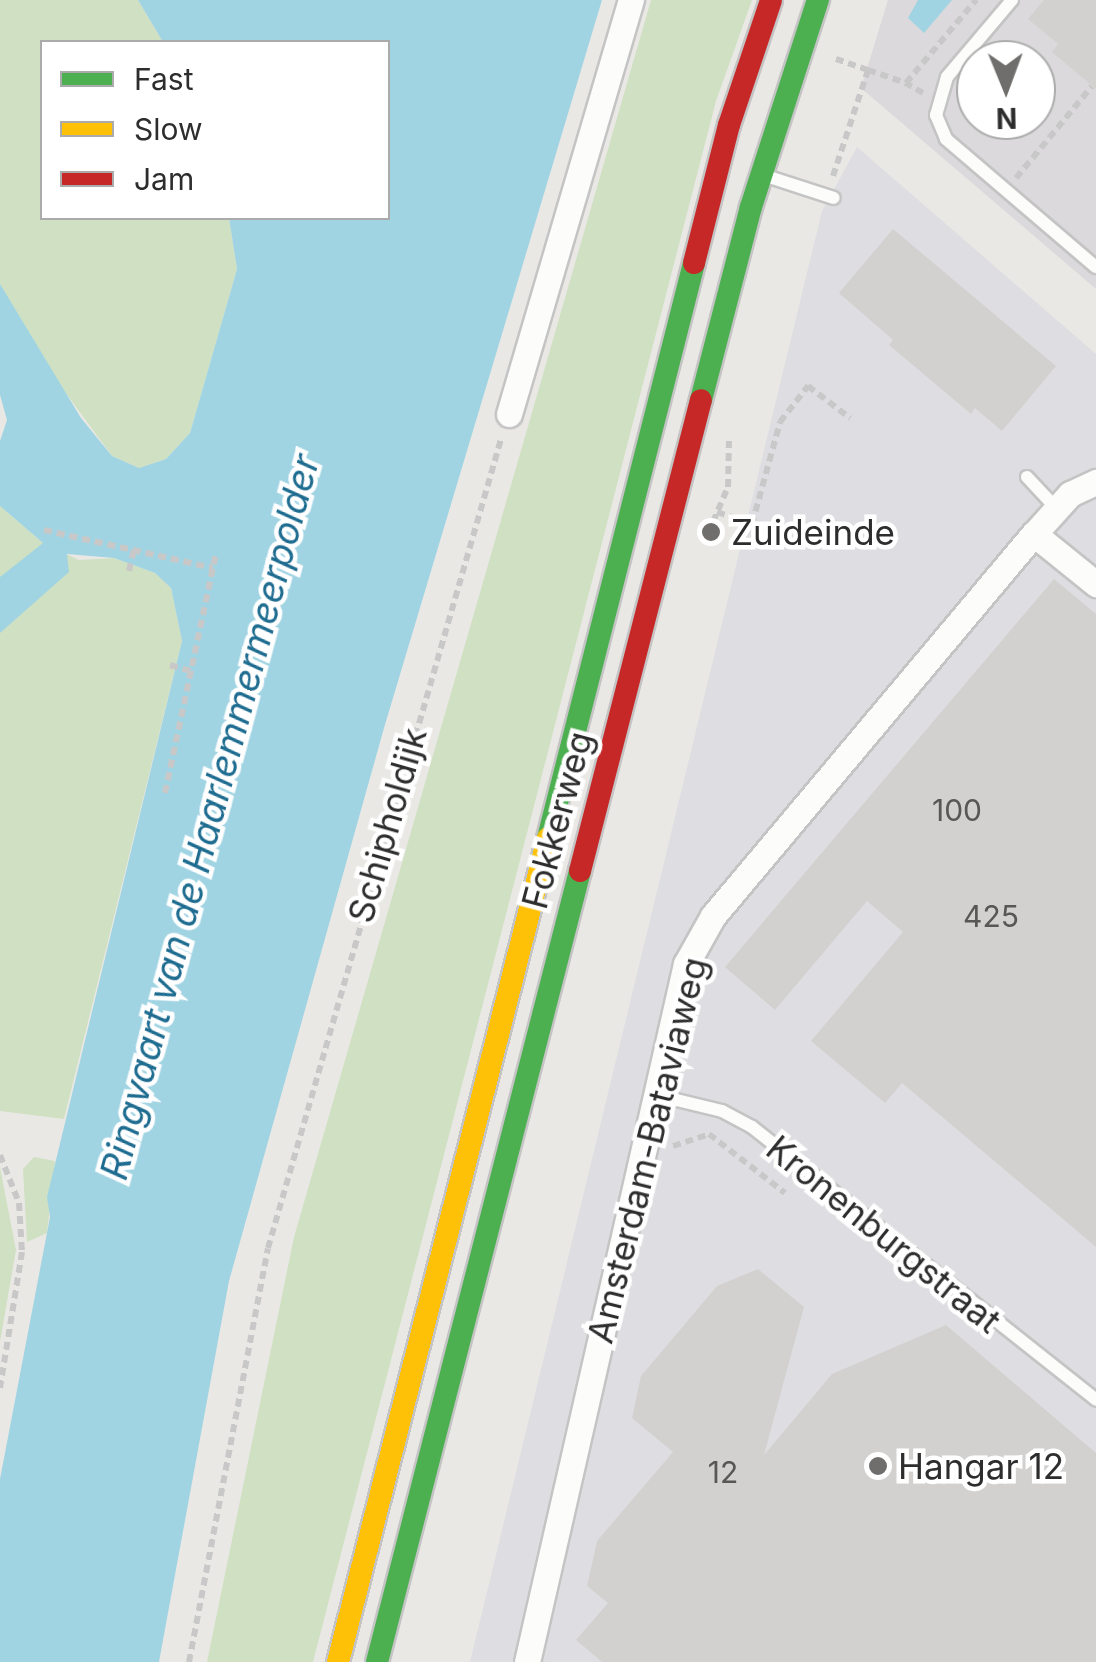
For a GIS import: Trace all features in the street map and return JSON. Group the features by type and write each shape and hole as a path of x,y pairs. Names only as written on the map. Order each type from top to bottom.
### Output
{"main road":[{"name":"Fokkerweg","path":"338,1662 724,144 770,0"},
{"name":"Fokkerweg","path":"376,1662 760,175 818,0"}],"street":[{"path":"509,414 631,0"},
{"name":"Amsterdam-Bataviaweg","path":"527,1662 686,964 713,916 1056,508 1096,482"},
{"path":"1034,534 1096,584"}],"lane":[{"path":"1012,0 947,77 936,115 946,138 1096,267"},
{"path":"760,175 830,195"},
{"path":"1026,477 1056,508"},
{"name":"Kronenburgstraat","path":"656,1096 722,1110 752,1127 1096,1400"}],"path":[{"path":"841,45 835,60 906,83"},
{"path":"830,195 868,70"},
{"path":"1006,190 1092,86"},
{"path":"718,512 752,524 780,422 808,386 850,418"},
{"name":"Schipholdijk","path":"189,1662 268,1248 509,414"},
{"path":"44,530 214,568"},
{"path":"129,570 134,550"},
{"path":"165,793 216,554"},
{"path":"170,665 191,671"},
{"path":"666,1160 688,1136 709,1134 784,1193"},
{"path":"0,1155 19,1202 22,1252 0,1388"}],"shaded area":[{"path":"888,0 1096,0 1096,289 861,88"},
{"path":"857,147 1096,354 1096,1662 470,1662 822,211"}],"green space":[{"path":"0,0 138,0 162,40 40,40 40,220 229,220 237,269 190,433 166,459 139,468 112,456 40,358 0,284"},
{"path":"651,0 752,0 716,101 313,1662 207,1662 294,1237"},
{"path":"0,506 43,543 79,560 114,558 155,573 171,588 182,641 64,1119 0,1111"},
{"path":"34,1157 55,1161 47,1233 27,1242 23,1169"},
{"path":"0,1167 16,1250 0,1342"}],"water":[{"name":"Ringvaart van de Haarlemmermeerpolder","path":"138,0 602,0 384,728 229,1281 159,1662 0,1662 0,1479 50,1217 47,1197 182,641 171,588 155,573 114,558 67,554 69,572 0,633 0,577 43,543 0,506 0,441 7,420 0,395 0,284 81,418 112,456 139,468 166,459 190,433 237,269 229,220 390,220 390,40 162,40"},
{"path":"918,0 952,0 924,33 908,18"}],"building":[{"path":"1044,0 1096,0 1096,89 1056,55 1056,40 1028,19"},
{"path":"893,229 1056,366 1002,431 975,408 971,414 889,345 893,340 839,293"},
{"path":"1054,579 1096,614 1096,1247 902,1083 885,1103 811,1041 903,932 867,901 775,1010 725,967"},
{"name":"Hangar 12","path":"758,1269 804,1307 764,1455 832,1374 946,1325 1096,1453 1096,1662 602,1662 576,1640 608,1603 587,1586 597,1541 673,1452 632,1418 641,1376 717,1286"}],"traffic: fast":[{"path":"701,400 751,207 818,0"},
{"path":"548,838 694,263"},
{"path":"377,1662 580,871"}],"traffic: slow":[{"path":"338,1662 548,838"}],"traffic: jam":[{"path":"694,263 729,125 771,0"},
{"path":"580,871 701,400"}],"place":[{"name":"Zuideinde","path":"711,532"},
{"name":"Hangar 12","path":"878,1466"}]}
